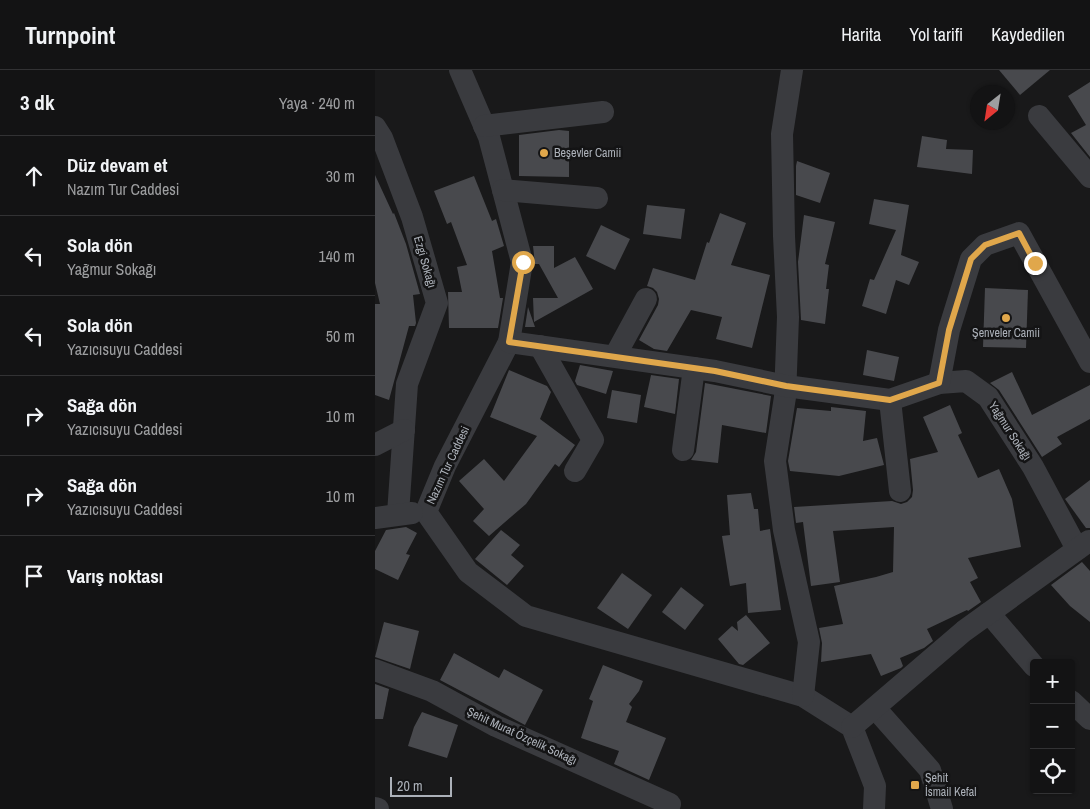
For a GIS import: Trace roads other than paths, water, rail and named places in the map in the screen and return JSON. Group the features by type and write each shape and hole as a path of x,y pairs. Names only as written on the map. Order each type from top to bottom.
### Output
{"street":[{"name":"Nazım Tur Caddesi","path":"460,70 484,126 523,262 509,342 445,466 426,512 468,572 526,616 803,696 852,727"},
{"path":"792,70 782,134 783,236 788,317 786,386 775,461 784,530 809,642 803,696"},
{"path":"484,126 603,112"},
{"path":"1039,116 1090,177"},
{"name":"Ezgi Sokağı","path":"375,127 382,138 412,218 437,303 407,384 398,514"},
{"path":"503,190 597,198"},
{"path":"939,383 949,330 971,259 985,245 1019,233 1090,362"},
{"path":"615,356 646,299"},
{"name":"Yağmur Sokağı","path":"509,342 694,368 786,386 890,400 939,383 966,380 988,398 1086,544"},
{"path":"540,346 593,440 575,471"},
{"path":"683,450 694,368"},
{"path":"890,400 900,491"},
{"path":"375,445 404,430"},
{"path":"375,518 426,512"},
{"path":"874,809 875,786 852,727 964,631 1086,544"},
{"path":"989,613 1030,661"},
{"name":"Şehit Murat Özçelik Sokağı","path":"375,670 433,692 496,726 673,807"},
{"path":"1073,704 1090,719"},
{"path":"875,708 930,770 943,809"}],"place":[{"name":"Beşevler Camii","path":"544,153"},
{"name":"Şenveler Camii","path":"1006,318"},
{"name":"Şehit İsmail Kefal","path":"915,785"}]}
